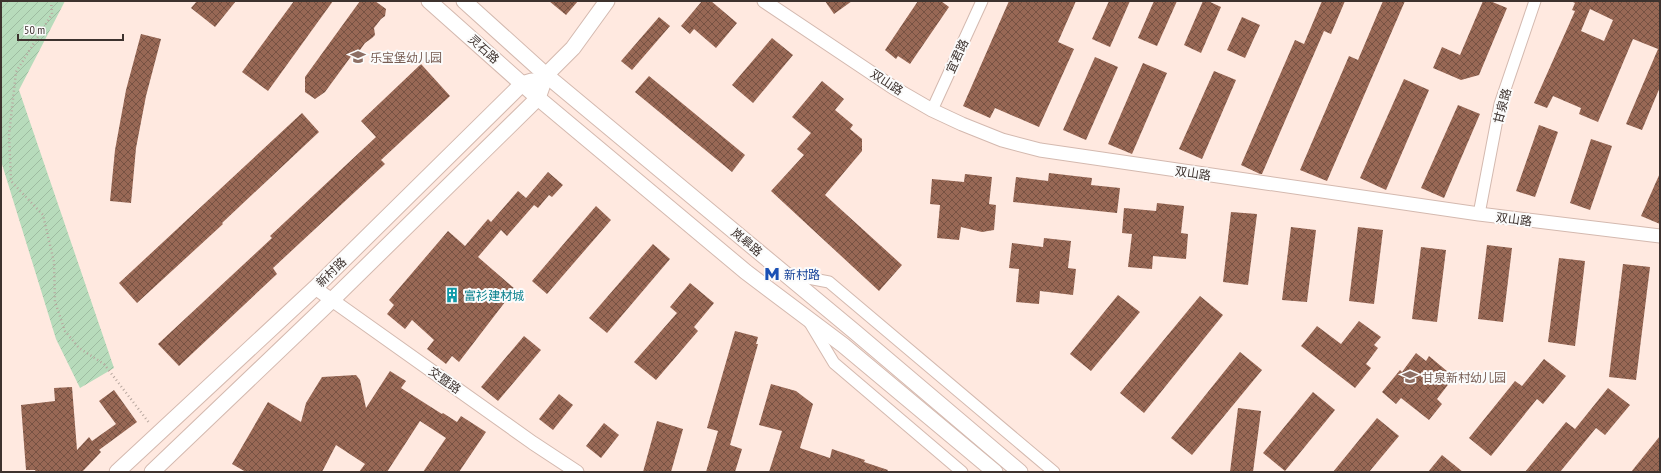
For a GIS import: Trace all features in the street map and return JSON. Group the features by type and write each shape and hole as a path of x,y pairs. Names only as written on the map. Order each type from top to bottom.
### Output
{"main road":[{"name":"灵石路","path":"430,1 538,98"},
{"name":"灵石路","path":"464,1 546,75"},
{"name":"新村路","path":"117,472 315,288 522,84 546,75 574,48 607,1"},
{"name":"新村路","path":"152,472 332,300 538,98 546,75"},
{"name":"岚皋路","path":"546,75 1020,472"},
{"name":"岚皋路","path":"538,98 746,272 843,345 995,472"}],"street":[{"name":"双山路","path":"764,1 894,88 932,110 1002,140 1040,150 1479,214 1660,236"},
{"name":"宜君路","path":"932,110 982,1"},
{"name":"甘泉路","path":"1479,214 1500,104 1535,1"},
{"path":"785,274 829,282 1054,472"},
{"name":"交暨路","path":"315,288 577,472"},
{"path":"807,317 834,363 962,472"}],"path":[{"path":"51,1 52,14 16,72 10,135 11,181 43,216 54,262 55,302 65,331 79,348 104,364 157,434"}],"green space":[{"path":"1,1 65,1 19,90 114,368 80,388 56,339 1,161"}],"building":[{"path":"197,1 236,1 215,27 191,8"},
{"path":"294,1 333,1 268,91 242,72"},
{"path":"360,1 375,1 386,9 385,16 374,28 375,35 365,43 360,50 355,51 325,92 315,99 305,92 305,77"},
{"path":"549,1 578,1 566,15"},
{"path":"702,1 711,1 737,23 716,48 694,29 690,34 681,26"},
{"path":"825,1 852,1 834,14"},
{"path":"918,1 941,1 949,7 910,64 898,56 896,59 885,50"},
{"path":"1009,1 1076,1 1058,42 1074,49 1039,127 995,108 990,118 963,106"},
{"path":"1109,1 1130,1 1110,47 1092,39"},
{"path":"1154,1 1177,1 1157,46 1138,38"},
{"path":"1203,1 1208,1 1221,7 1201,53 1184,45"},
{"path":"1322,1 1345,1 1331,34 1324,31 1262,174 1260,174 1241,165 1295,40 1304,44"},
{"path":"1383,1 1405,1 1327,181 1300,170 1349,56 1358,60"},
{"path":"1483,1 1490,1 1507,8 1479,75 1461,80 1433,68 1442,47 1460,55"},
{"path":"1571,1 1660,1 1660,87 1642,130 1626,124 1658,49 1633,39 1598,122 1579,114 1581,108 1553,96 1547,108 1534,103 1575,11 1572,10 1575,3","holes":["1590,9 1613,20 1604,41 1581,31"]},
{"path":"659,17 670,26 632,70 621,61"},
{"path":"1242,17 1260,25 1245,58 1227,50"},
{"path":"141,34 161,39 146,96 136,148 131,203 110,201 115,150 126,90"},
{"path":"772,38 793,55 753,103 732,85"},
{"path":"1095,57 1118,67 1086,140 1063,130"},
{"path":"1143,63 1167,73 1132,154 1108,144"},
{"path":"421,64 450,96 381,160 385,164 273,268 277,274 179,366 158,344 272,238 270,236 376,137 361,121"},
{"path":"1214,71 1236,80 1202,159 1179,149"},
{"path":"649,76 745,155 732,172 635,92"},
{"path":"1404,79 1429,90 1386,190 1360,178"},
{"path":"822,81 844,99 835,110 853,125 850,129 862,139 862,151 825,195 902,265 879,291 771,191 804,155 797,149 811,133 792,117"},
{"path":"1458,105 1480,114 1444,198 1421,188"},
{"path":"302,113 319,132 222,223 223,224 137,303 119,283"},
{"path":"1539,125 1558,132 1535,197 1516,191"},
{"path":"1591,139 1612,146 1590,210 1570,203"},
{"name":"富衫建材城","path":"548,172 563,185 552,197 549,195 538,208 534,205 507,236 501,230 478,257 515,289 459,362 452,356 446,364 427,349 434,340 412,320 405,329 387,314 394,305 389,300 448,231 465,246 488,219 491,222 518,191 526,198"},
{"path":"1049,173 1092,178 1091,185 1120,188 1117,213 1013,202 1016,177 1048,181"},
{"path":"1660,173 1660,224 1641,216"},
{"path":"965,174 992,177 989,204 996,205 994,230 982,232 961,227 959,240 937,238 940,205 930,204 932,179 964,182"},
{"path":"1157,203 1184,206 1181,233 1188,234 1186,259 1153,256 1152,269 1128,267 1132,234 1122,233 1124,208 1156,211"},
{"path":"596,206 611,220 547,294 532,281"},
{"path":"1231,212 1257,214 1248,285 1223,282"},
{"path":"1291,227 1316,230 1307,302 1282,300"},
{"path":"1358,227 1383,230 1374,304 1349,301"},
{"path":"1044,238 1071,241 1068,268 1076,269 1073,295 1040,291 1039,304 1016,302 1019,269 1009,268 1012,243 1043,247"},
{"path":"653,244 670,259 607,333 589,318"},
{"path":"1487,245 1512,248 1503,322 1478,319"},
{"path":"1421,247 1446,250 1437,322 1412,319"},
{"path":"1559,258 1585,261 1575,346 1548,342"},
{"path":"1623,264 1650,267 1636,380 1609,377"},
{"path":"690,283 714,303 694,327 698,331 656,380 634,362 677,313 670,307"},
{"path":"1118,295 1140,312 1091,371 1070,354"},
{"path":"1200,296 1223,315 1144,413 1120,393"},
{"path":"1359,321 1381,337 1374,345 1378,348 1366,364 1371,368 1355,388 1301,346 1317,326 1341,344"},
{"path":"735,331 758,337 756,344 758,344 730,445 742,449 735,472 706,472 718,431 707,428"},
{"path":"524,336 541,350 498,401 481,387"},
{"path":"1240,352 1262,370 1192,455 1171,438"},
{"path":"1416,353 1426,361 1429,356 1454,377 1437,399 1442,404 1429,420 1401,398 1396,404 1382,392 1400,370 1402,372"},
{"path":"1544,359 1566,376 1543,404 1537,399 1491,456 1469,438 1515,381 1522,386"},
{"path":"390,371 406,381 401,388 457,422 461,416 486,432 459,472 423,472 446,438 420,421 387,472 359,472 365,464 336,445 322,472 246,472 232,464 268,402 301,422 306,403 322,377 356,375 360,380 366,408"},
{"path":"771,384 796,391 813,404 800,448 830,458 832,449 865,460 864,462 888,470 887,472 769,472 782,431 759,425"},
{"path":"72,387 77,450 89,437 92,441 116,424 99,401 114,390 137,422 99,450 101,452 82,472 36,472 35,470 26,470 21,405 55,401 54,388"},
{"path":"1608,388 1630,405 1605,435 1596,428 1560,472 1525,472 1566,422 1575,429"},
{"path":"1313,392 1335,410 1285,471 1263,453"},
{"path":"559,394 573,405 553,430 539,419"},
{"path":"1238,408 1261,411 1253,472 1230,472"},
{"path":"1377,418 1399,436 1369,472 1333,472"},
{"path":"657,421 683,429 671,472 643,472"},
{"path":"604,423 619,435 601,458 586,446"},
{"path":"1660,436 1660,472 1631,472"},
{"path":"1442,455 1463,472 1428,472"}],"place":[{"name":"乐宝堡幼儿园","path":"358,57"},
{"name":"新村路","path":"772,274"},
{"name":"富衫建材城","path":"452,295"},
{"name":"甘泉新村幼儿园","path":"1410,377"}]}
